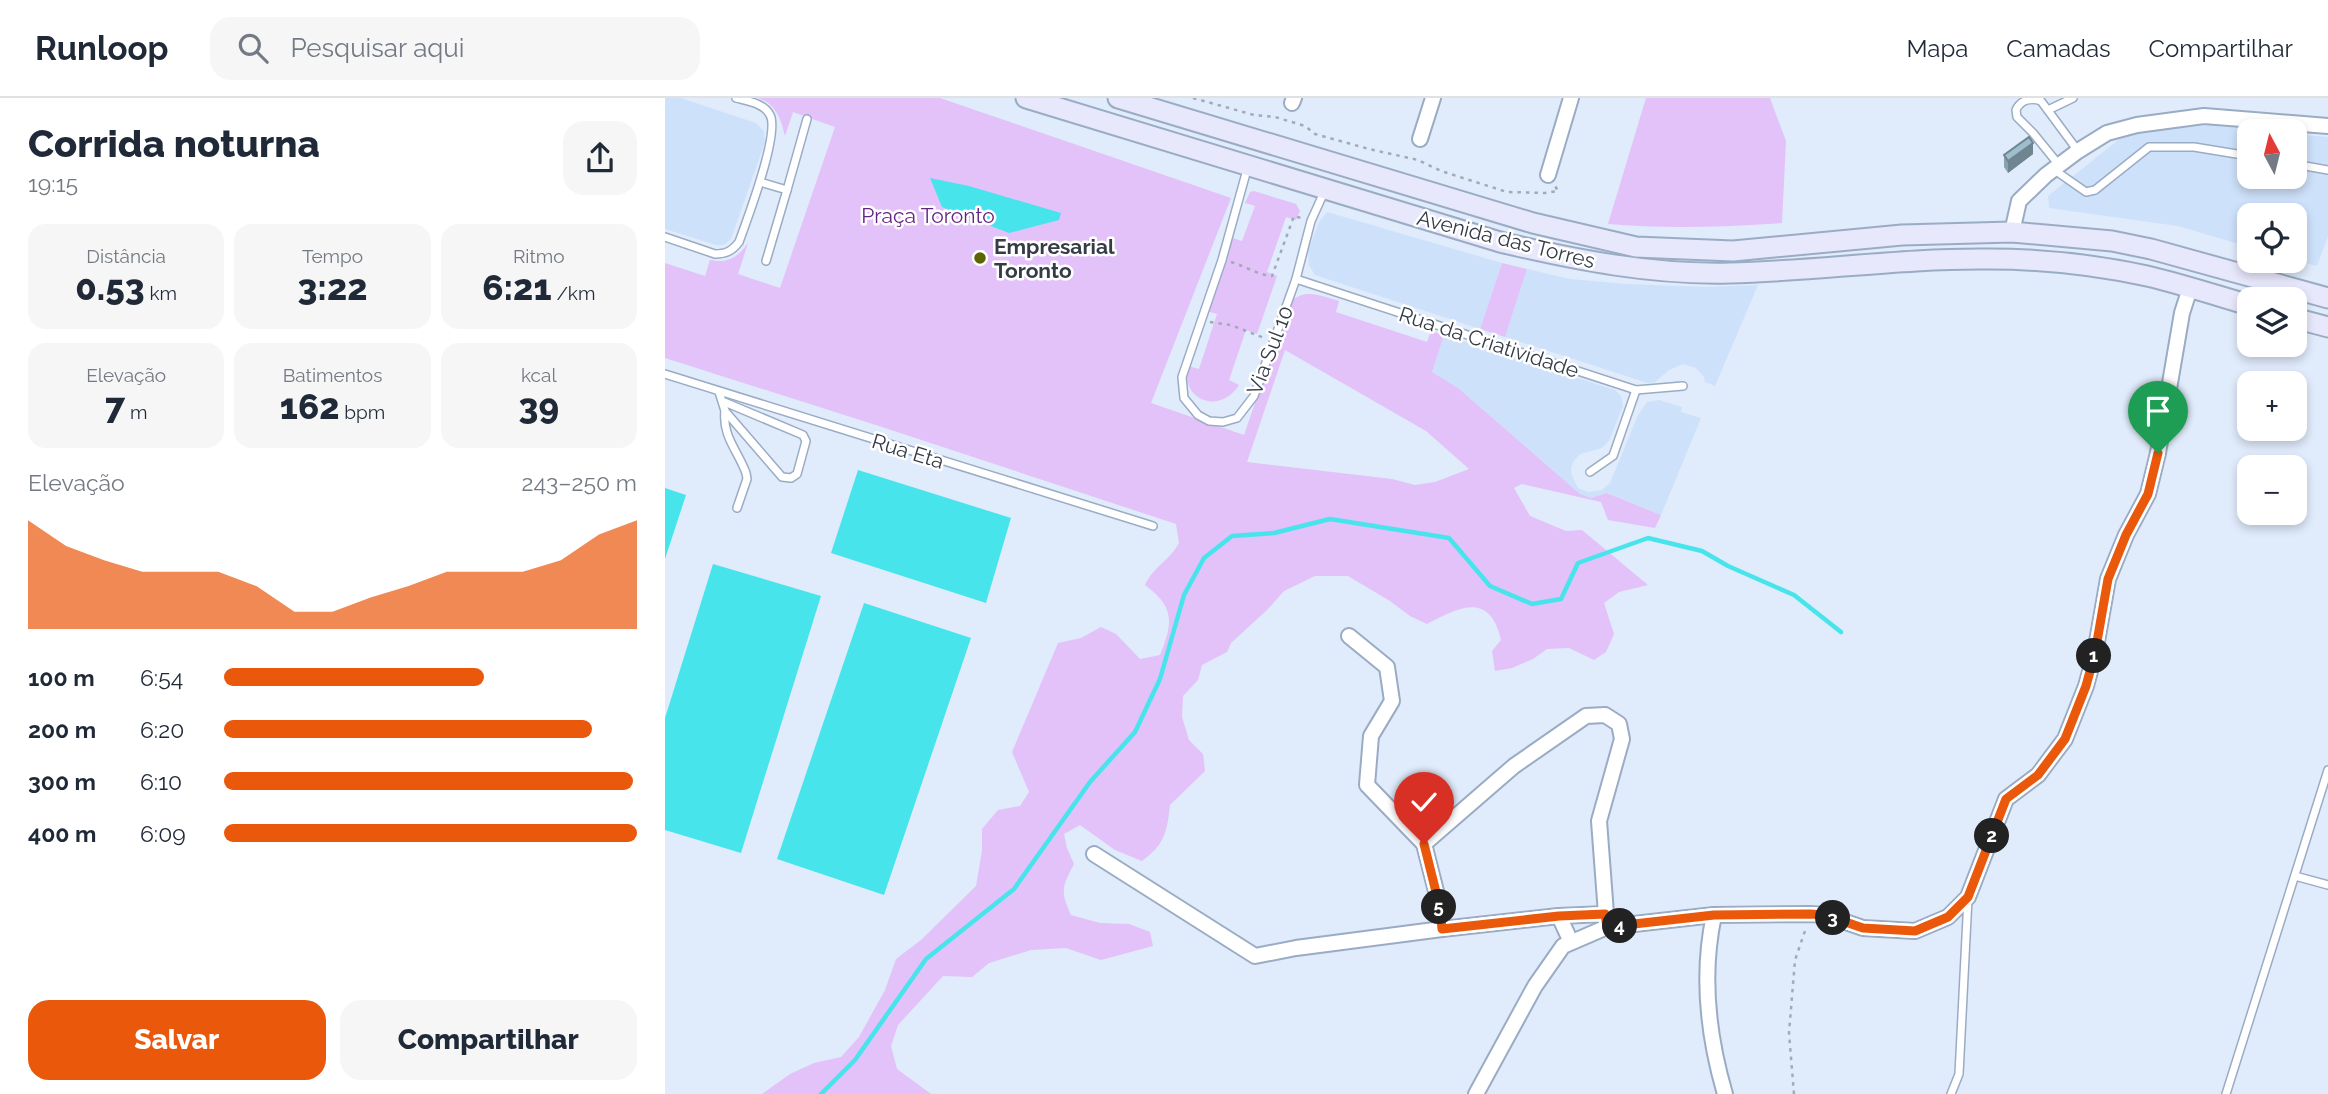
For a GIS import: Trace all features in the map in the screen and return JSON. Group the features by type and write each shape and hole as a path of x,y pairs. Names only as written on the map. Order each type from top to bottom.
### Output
{"main road":[{"name":"Avenida das Torres","path":"1026,98 1500,242 1557,256 1658,271 1728,273 1988,259 2069,265 2145,276 2237,302"},
{"name":"Avenida das Torres","path":"1118,98 1533,223 1636,247 1733,251 1902,235 2012,232 2151,248 2328,298"},
{"path":"2307,321 2328,327"}],"street":[{"path":"1420,139 1433,98"},
{"path":"1548,174 1571,98"},
{"path":"2012,232 2019,201 2056,167 2108,133 2137,125 2204,116 2328,126"},
{"path":"1094,854 1255,956 1296,948 1559,916 1606,920 1810,914 1825,915 1863,928 1915,931 1948,917 1968,897 2006,799 2038,775 2065,739 2086,686 2095,653 2108,579 2126,535 2148,494 2158,453 2182,313 2190,288"},
{"path":"1349,636 1387,667 1392,701 1371,736 1367,785 1424,844 1440,908 1442,929"},
{"path":"1424,844 1514,766 1586,716 1605,715 1619,724 1622,739 1599,821 1606,920"},
{"path":"1714,915 1707,989 1711,1034 1725,1094"},
{"path":"1559,916 1571,942"},
{"path":"1476,1094 1535,986 1563,946 1606,920"}],"lane":[{"path":"665,237 715,254 733,250 739,242 760,182 773,132 771,115 760,105 736,98"},
{"path":"2048,110 2073,98"},
{"path":"2078,151 2041,101 2028,99 2017,102 2017,117 2033,133 2056,167 2086,192 2095,190 2149,147 2194,147 2237,154"},
{"path":"766,261 807,119"},
{"name":"Via Sul 10","path":"1248,166 1222,260 1182,377 1184,398 1198,415 1209,421 1223,422 1237,418 1254,396 1296,279 1311,221 1326,188"},
{"path":"2307,166 2328,170"},
{"path":"760,182 787,190"},
{"name":"Rua da Criatividade","path":"1296,279 1636,390 1683,386"},
{"name":"Rua Eta","path":"665,374 1153,526"},
{"path":"1590,472 1613,456 1636,390"},
{"path":"719,392 725,411 782,477 791,478 797,474 806,441 803,435 722,401"},
{"path":"725,411 725,433 747,479 737,508"},
{"path":"2226,1094 2325,788 2328,771"},
{"path":"2295,876 2328,886"},
{"path":"1951,1094 1961,1063 1968,897"}],"path":[{"path":"1193,98 1254,115 1275,117 1305,127 1315,134 1418,160 1441,171 1507,192 1558,191 1548,174"},
{"path":"1222,260 1245,266 1261,275 1272,276 1294,216 1311,221"},
{"path":"1200,321 1231,325 1275,341"},
{"path":"1794,1094 1789,1033 1795,960 1810,914"}],"shaded area":[{"path":"665,98 681,98 756,123 764,131 765,142 731,239 724,245 665,229"},
{"path":"2209,125 2237,128 2237,189 2307,189 2307,135 2328,137 2328,236 2317,266 2307,263 2307,203 2237,203 2237,243 2178,226 2049,208 2048,196 2127,133"},
{"path":"1327,212 1502,263 1480,329 1315,275 1309,265 1308,251 1319,222"},
{"path":"1527,269 1570,279 1626,284 1706,287 1758,285 1715,386 1705,382 1696,368 1683,364 1669,370 1655,382 1648,383 1505,337"},
{"path":"1444,335 1615,390 1621,396 1623,406 1609,441 1602,448 1580,454 1573,462 1572,476 1578,488 1588,492 1602,490 1610,483 1638,415 1647,402 1659,400 1682,407 1681,412 1701,418 1661,515 1608,493 1591,498 1580,494 1458,388 1432,372"}],"green space":[{"name":"Praça Toronto","path":"758,98 940,98 1231,198 1151,403 1244,435 1289,304 1306,294 1339,301 1336,312 1427,342 1431,331 1444,335 1432,372 1458,388 1580,494 1591,498 1607,493 1661,515 1655,528 1608,520 1601,502 1522,484 1514,488 1530,516 1566,531 1582,530 1648,585 1619,592 1604,603 1614,634 1606,652 1594,660 1569,648 1547,649 1533,659 1512,668 1495,671 1492,651 1501,640 1489,614 1481,609 1472,607 1451,612 1427,624 1348,576 1315,576 1284,591 1231,643 1227,652 1202,665 1198,680 1183,696 1182,717 1189,740 1203,754 1205,771 1170,805 1166,830 1156,849 1142,861 1115,850 1080,825 1064,834 1074,864 1064,889 1071,915 1100,923 1129,924 1150,932 1153,946 1101,960 1066,948 1031,950 989,963 972,977 943,976 898,1025 891,1046 897,1069 931,1094 762,1094 790,1074 814,1063 841,1057 859,1037 885,990 896,959 921,940 976,886 982,851 982,829 998,810 1020,806 1029,792 1012,752 1058,643 1081,638 1101,627 1116,634 1140,659 1160,655 1169,616 1162,601 1145,585 1179,543 1176,524 665,358 665,263 705,276 710,260 732,258 748,243 738,274 780,288 835,127 793,112 785,136 777,113","holes":["1285,350 1426,431 1469,469 1435,482 1415,485 1392,479 1247,462"]},
{"path":"1646,98 1770,98 1786,141 1782,223 1695,227 1608,224"},
{"path":"1250,192 1296,204 1300,211 1296,220 1286,217 1267,272 1277,276 1257,334 1246,330 1229,380 1239,385 1222,400 1203,400 1190,388 1188,366 1199,369 1217,314 1207,311 1233,238 1242,241 1255,206 1245,203"},
{"path":"1502,263 1527,269 1505,337 1480,329"}],"water":[{"path":"930,178 969,186 1061,213 1059,220 1009,233 942,207"},
{"path":"858,470 1011,518 986,603 831,553"},
{"path":"665,488 686,495 665,559"},
{"path":"713,564 821,596 741,853 665,830 665,718"},
{"path":"864,603 971,638 884,895 777,859"}],"building":[{"path":"2029,137 2033,143 2008,161 2004,155"}],"waterway":[{"path":"821,1094 855,1060 926,959 1014,889 1090,782 1135,732 1160,679 1184,595 1204,558 1232,536 1274,533 1330,519 1449,538 1490,586 1532,604 1561,599 1578,563 1648,538 1702,551 1728,566 1794,595 1841,632"}],"place":[{"name":"Empresarial Toronto","path":"980,258"}],"route":[{"path":"1424,844 1440,908 1442,929 1559,916 1605,914 1607,927 1714,915 1810,914 1825,915 1863,928 1915,931 1948,917 1968,897 2006,799 2038,775 2065,739 2086,686 2095,653 2108,579 2126,535 2148,494 2158,453"}]}
